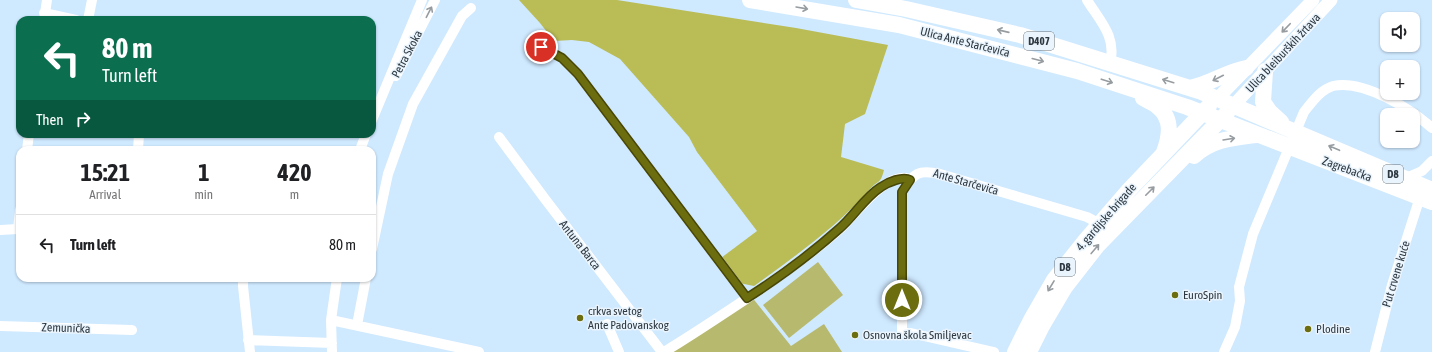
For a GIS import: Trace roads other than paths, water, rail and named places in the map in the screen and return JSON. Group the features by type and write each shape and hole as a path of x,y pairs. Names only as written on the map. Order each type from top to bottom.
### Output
{"main road":[{"name":"Ulica Ante Starčevića","path":"750,0 899,25 1077,71 1220,120"},
{"name":"Ulica Ante Starčevića","path":"856,0 906,9 1020,35 1189,88 1234,105"},
{"path":"1189,88 1216,79 1229,72 1246,68"},
{"path":"1265,71 1264,102 1270,112 1284,126"},
{"path":"1137,91 1144,99 1161,110 1168,121 1169,137 1164,152"},
{"name":"4. gardijske brigade","path":"1015,352 1054,280 1100,224 1164,152 1218,98"},
{"name":"4. gardijske brigade","path":"1029,352 1042,326 1065,287 1097,246 1234,105"},
{"name":"D8","path":"1234,105 1284,126"},
{"name":"D8","path":"1220,120 1260,135"},
{"name":"Zagrebačka","path":"1284,126 1404,179 1428,197"},
{"name":"D8","path":"1171,170 1184,165 1203,148 1213,143 1225,139 1260,135"},
{"name":"Zagrebačka","path":"1260,135 1307,154 1428,197"}],"street":[{"path":"44,16 47,0"},
{"path":"89,16 92,0"},
{"name":"Petra Skoka","path":"376,104 422,0"},
{"name":"Petra Skoka","path":"376,105 399,71 435,0"},
{"path":"1087,0 1110,37 1112,54 1110,63"},
{"name":"Ulica bleiburških žrtava","path":"1218,98 1313,0"},
{"name":"Ulica bleiburških žrtava","path":"1234,105 1331,0"},
{"path":"376,230 388,174 412,104 462,16 471,8"},
{"path":"530,42 562,58 578,74 747,298"},
{"path":"1224,352 1235,327 1240,301 1239,287 1252,234 1304,112 1313,100 1321,92 1333,86 1344,85 1360,88 1391,99 1417,114 1432,128"},
{"name":"Antuna Barca","path":"499,137 544,200 663,352"},
{"path":"1404,179 1422,171 1432,161"},
{"name":"Ante Starčevića","path":"663,352 812,254 882,187 896,180 907,178 910,180 918,173 925,171 940,174 1088,216 1100,224"},
{"path":"910,180 902,192 902,331 994,352"},
{"name":"Put crvene kuće","path":"1375,352 1392,284 1428,197"},
{"path":"0,230 16,230"},
{"path":"244,282 250,352"},
{"path":"248,340 332,347 331,320 336,282"},
{"path":"357,326 365,282"},
{"path":"331,320 479,352"},
{"path":"607,324 618,352"},
{"name":"Zemunička","path":"0,326 132,330"}],"place":[{"name":"EuroSpin","path":"1175,295"},
{"name":"crkva svetog Ante Padovanskog","path":"580,318"},
{"name":"Plodine","path":"1308,329"},
{"name":"Osnovna škola Smiljevac","path":"855,335"}]}
